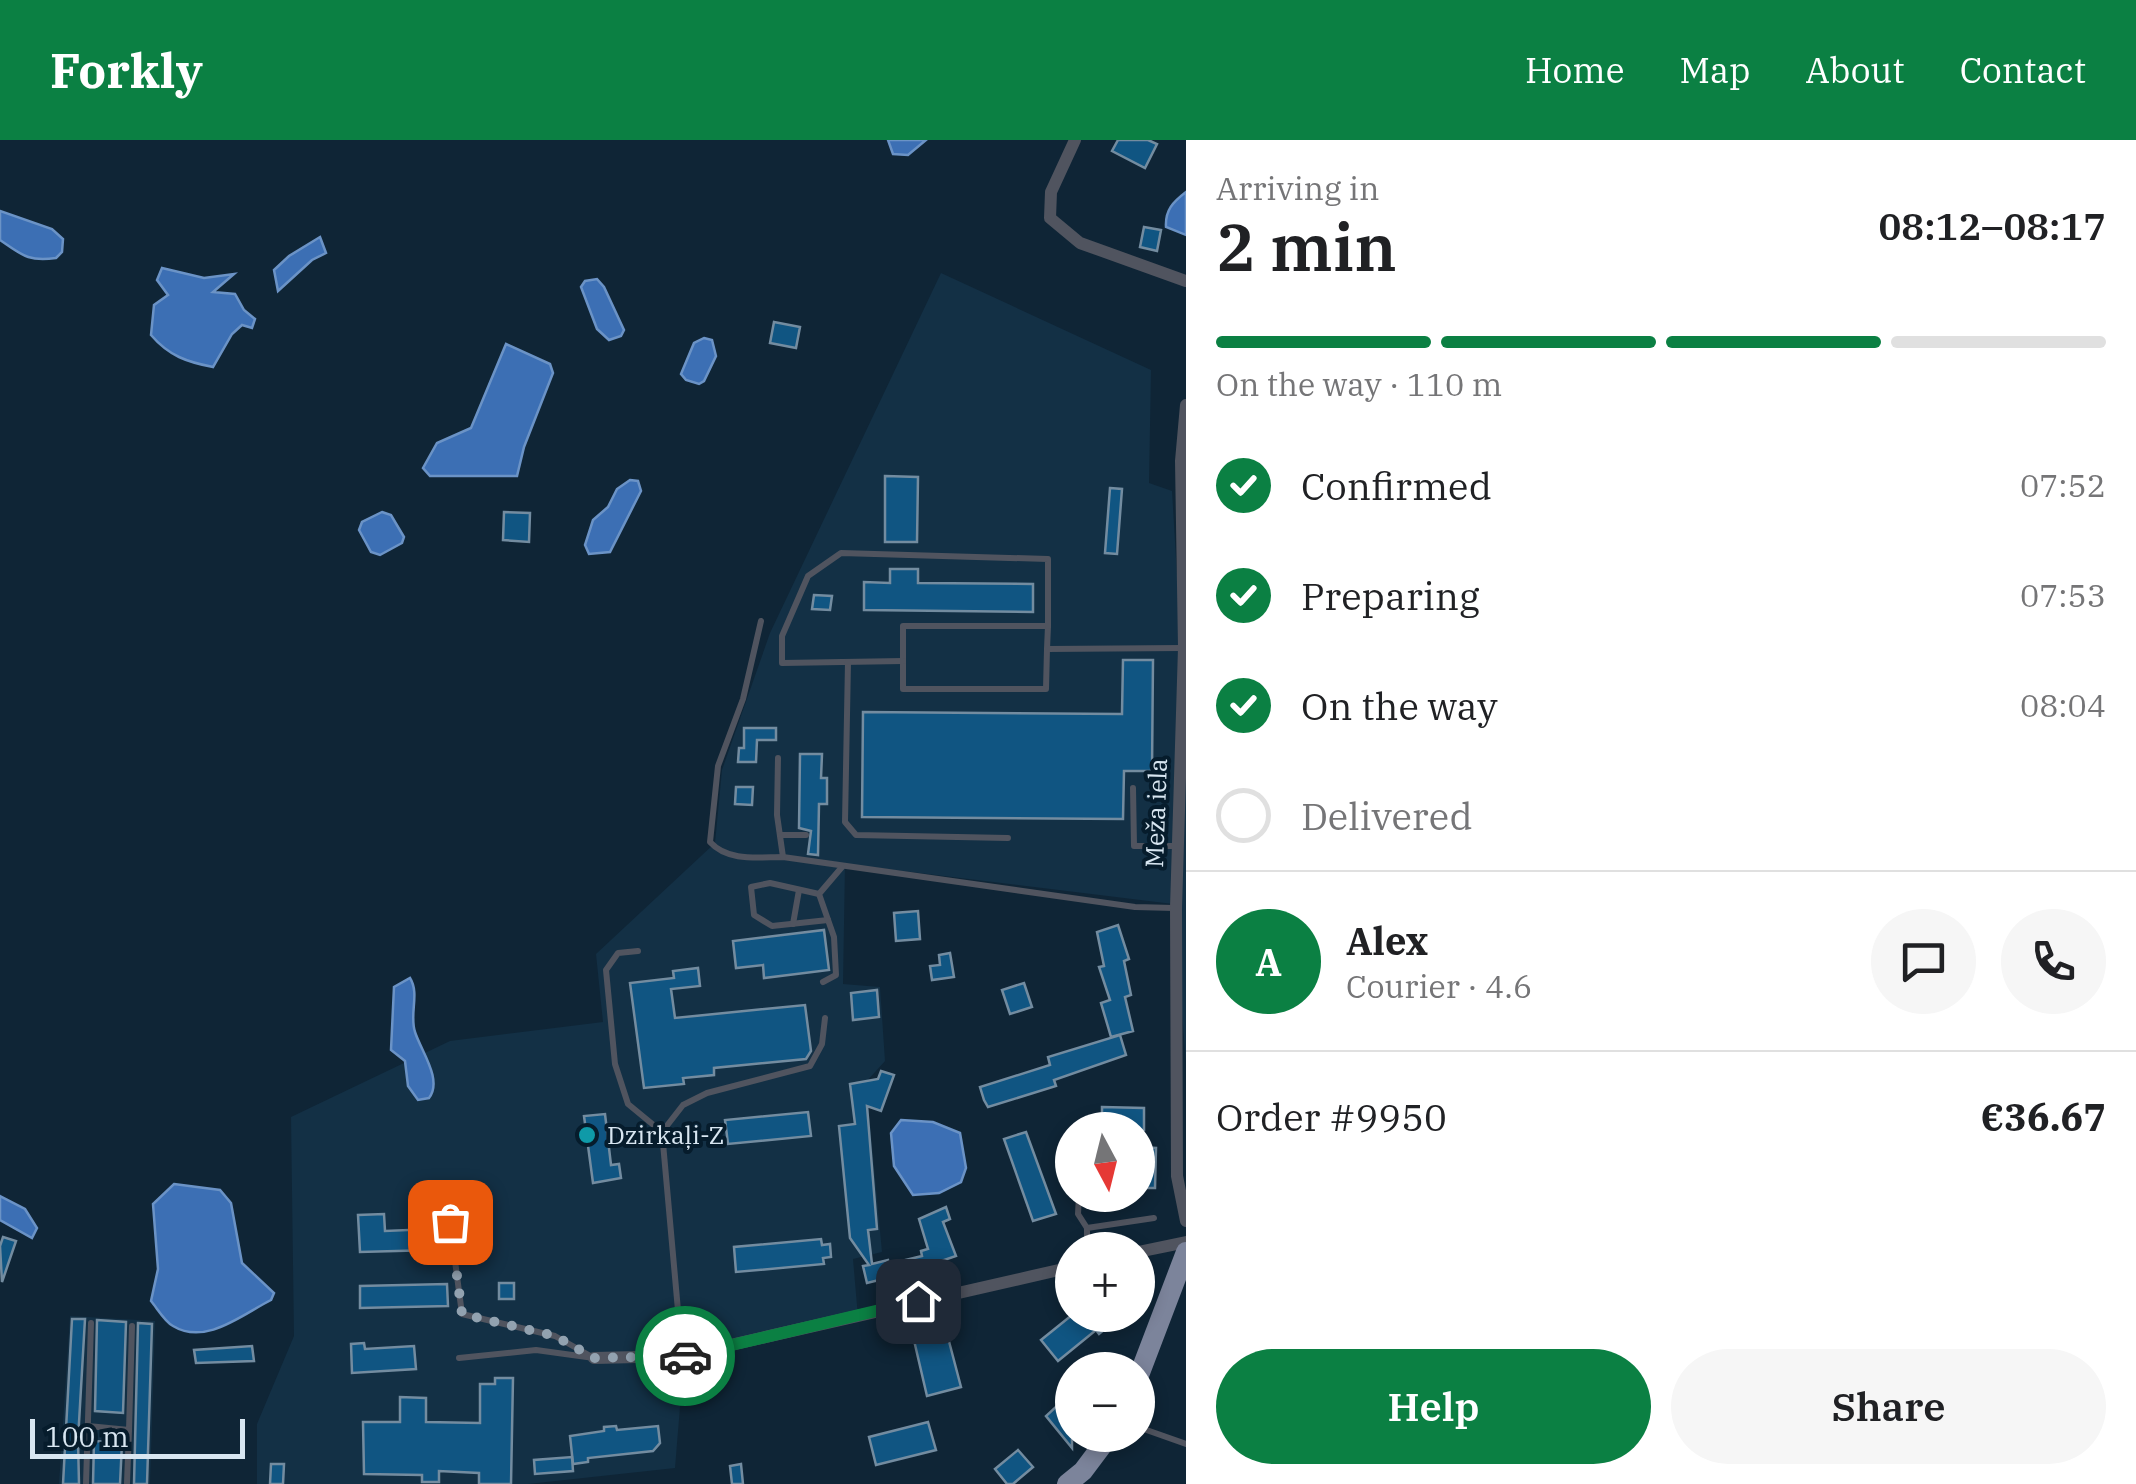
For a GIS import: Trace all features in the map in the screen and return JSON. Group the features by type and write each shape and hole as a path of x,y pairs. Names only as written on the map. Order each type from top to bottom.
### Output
{"main road":[{"path":"1148,1352 1186,1252"},
{"path":"1067,1484 1097,1452"}],"street":[{"path":"1075,140 1052,192 1050,218 1080,243 1186,281"},
{"name":"Meža iela","path":"1186,405 1181,461 1184,648 1176,908 1177,1176 1186,1222"},
{"path":"1155,1248 1186,1242"},
{"path":"594,1358 682,1356 1055,1271"}],"lane":[{"path":"903,661 782,663 782,636 808,576 841,553 1048,559 1048,626 1046,689 903,689 904,626 1048,626"},
{"path":"761,621 743,699 718,766 710,842 718,851 732,856 783,857 1135,907 1176,908"},
{"path":"1047,648 1184,648"},
{"path":"848,662 845,822 856,835 1008,838"},
{"path":"778,758 783,857"},
{"path":"1133,788 1134,846 1177,846"},
{"path":"780,835 806,835"},
{"path":"819,894 842,866"},
{"path":"819,894 770,884 751,888 754,915 772,926 828,920"},
{"path":"794,924 799,890"},
{"path":"819,894 834,937 836,975 823,982"},
{"path":"638,951 618,954 606,970 615,1064 628,1104 662,1132"},
{"path":"682,1356 662,1132 683,1105 707,1094 810,1066 822,1044 824,1018"},
{"path":"1078,1212 1087,1232"},
{"path":"1087,1228 1154,1218"},
{"path":"450,1222 462,1314 555,1336 594,1358"},
{"path":"86,1484 91,1323"},
{"path":"128,1483 132,1326"},
{"path":"459,1358 536,1350 594,1358"},
{"path":"88,1426 129,1430"},
{"path":"1155,1433 1186,1444"}],"shaded area":[{"path":"941,273 1151,370 1149,483 1172,491 1182,659 1186,660 1186,1062 1173,904 845,864 843,984 880,987 885,1061 866,1082 882,1252 853,1259 858,1317 684,1358 675,1468 528,1484 257,1484 257,1424 294,1336 291,1117 450,1041 603,1022 596,954 715,843 722,770 770,633"},
{"path":"70,1316 155,1321 150,1484 59,1484"}],"water":[{"path":"888,140 926,140 908,155 893,154"},
{"path":"1186,192 1186,235 1166,227 1171,207"},
{"path":"0,211 52,229 63,239 62,252 56,258 39,259 14,250 0,240"},
{"path":"320,237 326,253 312,260 278,291 274,270"},
{"path":"162,268 204,278 234,274 213,292 235,294 255,319 252,328 242,325 232,334 213,367 179,357 151,335 154,305 168,295 157,280"},
{"path":"597,279 624,330 621,336 609,340 597,329 581,287 585,281"},
{"path":"704,338 712,340 716,356 699,384 681,374 694,343"},
{"path":"506,344 550,364 553,373 517,476 430,476 423,468 437,443 471,428"},
{"path":"630,480 638,481 641,491 610,552 589,554 585,545 593,520 608,507 617,489"},
{"path":"382,512 391,515 404,537 402,543 380,555 371,552 359,530 362,522"},
{"path":"410,978 415,1032 434,1083 429,1098 418,1100 408,1086 405,1061 391,1050 394,987"},
{"path":"901,1120 933,1122 960,1133 966,1168 961,1182 939,1193 913,1195 894,1166 891,1133"},
{"path":"174,1184 220,1190 231,1203 242,1263 274,1293 271,1300 211,1330 186,1331 164,1318 151,1301 158,1269 153,1204"},
{"path":"0,1196 25,1209 37,1228 32,1238 0,1220"}],"building":[{"path":"1118,140 1148,140 1157,144 1145,168 1112,151"},
{"path":"1144,227 1161,230 1157,251 1140,247"},
{"path":"774,322 800,327 796,348 770,343"},
{"path":"885,476 918,477 917,542 885,542"},
{"path":"1110,488 1122,489 1117,554 1105,553"},
{"path":"504,512 530,513 529,542 503,540"},
{"path":"890,569 918,569 918,583 1033,584 1033,612 864,610 864,582 890,583"},
{"path":"814,595 832,596 830,610 812,609"},
{"path":"1123,660 1153,660 1152,771 1124,771 1123,819 862,817 863,712 1122,714"},
{"path":"744,728 776,728 776,740 757,740 756,762 738,762 739,748 744,748"},
{"path":"800,754 822,754 821,778 827,778 827,804 819,804 818,855 808,854 811,831 799,828"},
{"path":"736,787 753,787 752,805 735,804"},
{"path":"918,911 920,939 896,941 894,913"},
{"path":"1118,925 1129,959 1124,961 1131,995 1125,997 1133,1031 1111,1037 1101,1003 1110,1000 1099,967 1104,966 1097,932"},
{"path":"824,930 829,970 764,978 763,965 736,968 733,941"},
{"path":"950,953 954,977 932,980 930,966 940,965 939,955"},
{"path":"698,968 700,986 671,989 675,1018 805,1005 811,1051 806,1059 714,1068 714,1075 683,1078 684,1084 644,1088 630,983 674,978 673,971"},
{"path":"1024,983 1032,1007 1010,1014 1002,990"},
{"path":"877,990 879,1017 853,1020 851,993"},
{"path":"1120,1035 1126,1055 1054,1080 1056,1086 988,1107 984,1100 980,1087 1050,1065 1048,1057"},
{"path":"881,1071 894,1075 881,1111 867,1106 877,1229 868,1230 872,1264 922,1256 921,1251 928,1249 919,1219 946,1207 950,1219 943,1222 956,1256 906,1273 910,1288 892,1293 890,1286 881,1288 879,1280 867,1283 863,1266 869,1265 850,1238 839,1126 855,1124 850,1084 878,1079"},
{"path":"1102,1107 1144,1108 1144,1112 1102,1112"},
{"path":"808,1112 811,1136 728,1144 725,1120"},
{"path":"605,1114 611,1165 619,1164 621,1178 593,1183 584,1116"},
{"path":"1026,1132 1056,1214 1033,1221 1004,1139"},
{"path":"384,1214 385,1231 432,1229 433,1250 360,1252 358,1215"},
{"path":"3,1237 16,1241 2,1282 0,1246"},
{"path":"821,1239 822,1245 830,1244 831,1257 823,1258 824,1264 736,1272 734,1247"},
{"path":"499,1283 514,1283 514,1299 499,1299"},
{"path":"447,1284 448,1306 360,1308 360,1286"},
{"path":"941,1311 961,1387 927,1396 913,1336 901,1337 898,1327 910,1324 908,1320"},
{"path":"72,1319 85,1319 79,1484 63,1484"},
{"path":"97,1320 126,1322 123,1413 95,1411"},
{"path":"138,1323 152,1324 147,1484 134,1484"},
{"path":"1055,1329 1055,1332 1094,1332 1069,1352 1055,1352 1055,1357 1041,1340"},
{"path":"364,1343 365,1349 414,1346 416,1369 352,1373 351,1344"},
{"path":"252,1346 254,1361 196,1363 194,1350"},
{"path":"495,1378 513,1378 511,1484 479,1484 479,1473 439,1471 439,1482 422,1482 422,1475 364,1474 363,1422 400,1422 400,1397 426,1398 426,1422 480,1423 480,1384 495,1384"},
{"path":"1055,1408 1055,1427 1046,1416"},
{"path":"928,1422 936,1450 876,1465 869,1437"},
{"path":"616,1426 617,1430 658,1426 660,1443 653,1451 588,1458 588,1462 573,1464 570,1436"},
{"path":"94,1441 122,1443 120,1484 93,1484"},
{"path":"1018,1450 1033,1467 1013,1484 1007,1484 995,1469"},
{"path":"572,1457 573,1471 535,1474 534,1460"},
{"path":"271,1464 284,1464 283,1484 270,1484"},
{"path":"741,1464 743,1484 732,1484 730,1466"}],"way so far":[{"path":"450,1222 462,1314 555,1336 594,1358 685,1356"}],"place":[{"name":"Dzirkaļi-Z","path":"587,1135"}],"route":[{"path":"685,1356 918,1301"}]}
